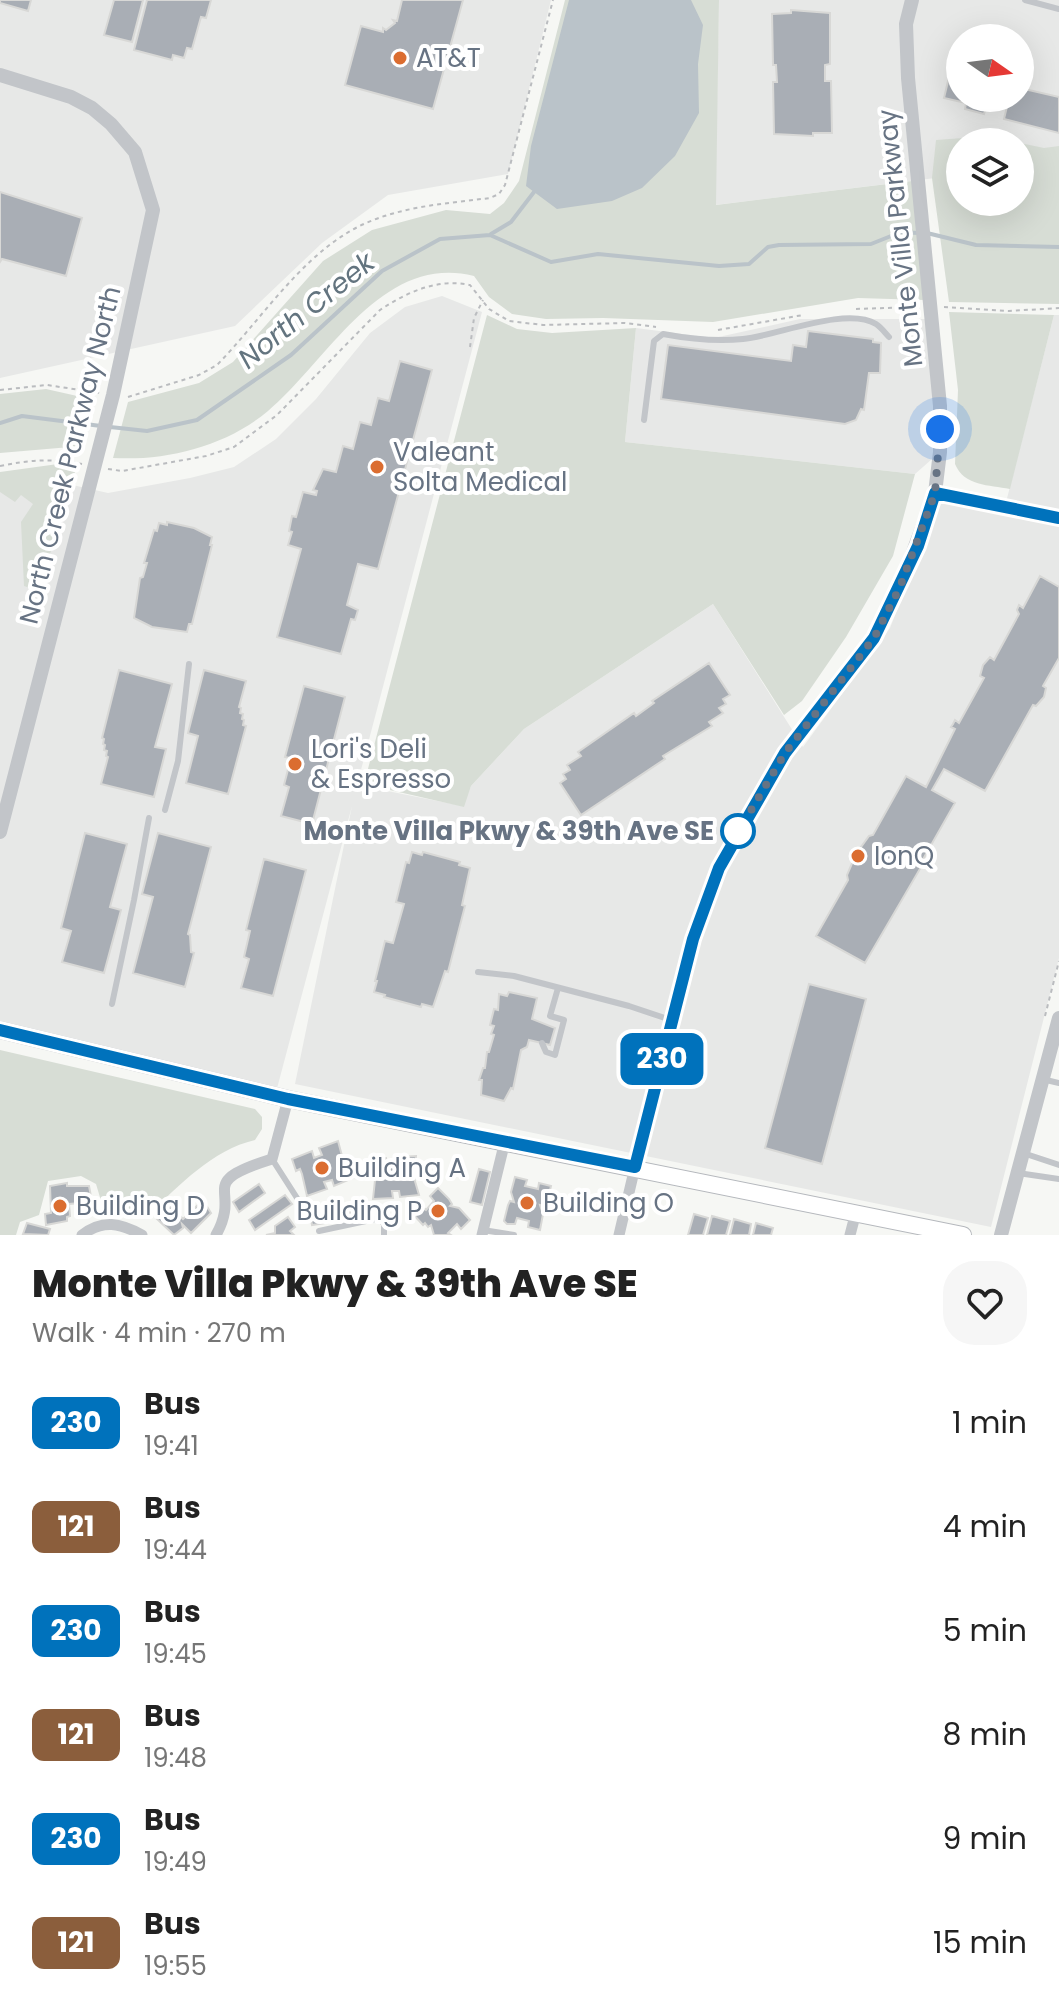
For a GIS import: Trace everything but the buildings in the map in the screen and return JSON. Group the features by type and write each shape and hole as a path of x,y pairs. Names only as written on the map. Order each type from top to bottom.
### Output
{"main road":[{"path":"0,1030 281,1098 963,1235"}],"street":[{"name":"Monte Villa Parkway","path":"635,1167 693,939 719,868 785,753 874,638 918,546 935,493 940,452 940,406 908,78 906,24 912,0"},
{"name":"North Creek Parkway North","path":"0,75 71,97 92,108 111,124 135,152 152,201 151,230 109,412 0,832"},
{"path":"935,493 1059,518"},
{"path":"1001,1235 1059,1019"},
{"path":"216,1235 224,1214 227,1177 240,1169 272,1159 281,1098"},
{"path":"482,1232 505,1141"},
{"path":"619,1235 635,1167"},
{"path":"850,1235 856,1212"},
{"path":"82,1235 92,1227 109,1222 142,1235"}],"lane":[{"path":"1025,0 1059,9"},
{"path":"644,420 654,341 663,334 715,341 745,339 803,324 852,319 876,324 889,337"},
{"path":"165,810 178,761 189,664"},
{"path":"112,1004 149,818"},
{"path":"478,972 514,976 671,1020"},
{"path":"546,1025 558,988"},
{"path":"542,1043 546,1052 555,1055 564,1020 550,1016"},
{"path":"1042,1079 1059,1083"},
{"path":"1023,1153 1059,1165"},
{"path":"272,1159 297,1198"},
{"path":"1018,1173 1059,1179"},
{"path":"319,1231 380,1218 384,1224 384,1235"},
{"path":"482,1232 514,1235"}],"path":[{"path":"128,397 199,375 217,365 302,270 348,232 407,209 490,198 499,194 505,185 553,0"},
{"path":"108,469 136,469 206,456 234,447 277,415 380,310 396,299 428,286 455,281 470,285 489,309 509,321 543,325 625,323 665,328"},
{"path":"470,347 474,318 484,300"},
{"path":"854,309 932,307 1009,311 1059,308"},
{"path":"718,330 814,313"},
{"path":"0,390 47,385 102,393"},
{"path":"0,466 33,459 58,459 80,464"}],"shaded area":[{"path":"0,0 551,0 508,174 388,195 322,243 235,326 0,378"},
{"path":"565,0 719,0 716,205 912,181 924,300 858,298 713,322 546,319 512,314 489,297 474,276 441,273 411,280 384,295 335,340 268,411 234,434 175,454 113,458 128,402 199,383 233,362 323,261 372,230 446,210 490,214 504,203 519,181"},
{"path":"569,0 691,0 703,25 698,64 699,113 675,156 642,188 612,201 557,209 526,186 531,146"},
{"path":"719,0 1059,0 1059,163 1034,166 1034,128 946,128 946,177 715,205"},
{"path":"946,139 946,216 1034,216 1034,146 1059,146 1059,304 949,302 932,178 936,140"},
{"path":"442,296 482,312 357,785 463,806 471,786 524,729 713,604 803,747 890,628 940,501 1003,514 1054,315 1059,315 1059,958 991,1227 295,1084 352,806 275,1096 0,1029 0,481 55,481 108,493 234,467 276,439 316,399 370,333 405,307"},
{"path":"949,312 1054,315 1010,489 971,481 955,464 958,390"},
{"path":"487,315 517,329 552,333 636,328 625,442 915,474 893,556 846,637 802,701 784,715 713,604 524,729 471,786 464,807 364,784"},
{"path":"800,319 928,319 940,452 915,474 625,442 636,328 714,338"},
{"path":"46,389 95,400 82,446 0,453 0,394"},
{"path":"58,464 76,469 43,577 30,588 24,586 21,522 33,504 21,495 15,502 0,492 0,472"},
{"path":"0,1050 255,1109 262,1117 262,1129 255,1140 211,1160 149,1214 102,1204 96,1184 81,1176 48,1181 39,1215 20,1222 16,1235 0,1235"}],"waterway":[{"path":"491,234 511,222 534,192"},
{"name":"North Creek","path":"110,427 147,431 197,420 291,355 382,271 440,239 490,235 551,262 598,254 719,266 749,264 768,247 779,245 871,244 901,232 918,233"},
{"name":"North Creek","path":"927,233 976,245 1059,247"},
{"name":"North Creek","path":"0,423 22,416 101,426"}],"bus line":[{"name":"230","path":"0,1030 288,1099 635,1167 693,939 719,868 785,753 874,638 918,546 935,493 1059,518"}],"place":[{"name":"AT&T","path":"400,58"},
{"name":"Valeant Solta Medical","path":"377,467"},
{"name":"Lori's Deli & Espresso","path":"295,764"},
{"name":"Monte Villa Pkwy & 39th Ave SE","path":"738,831"},
{"name":"IonQ","path":"858,856"},
{"name":"Building A","path":"322,1168"},
{"name":"Building O","path":"527,1203"},
{"name":"Building D","path":"60,1206"},
{"name":"Building P","path":"438,1211"}],"route":[{"path":"738,831 734,839 785,753 874,638 900,587 918,546 935,493 940,429"}]}
